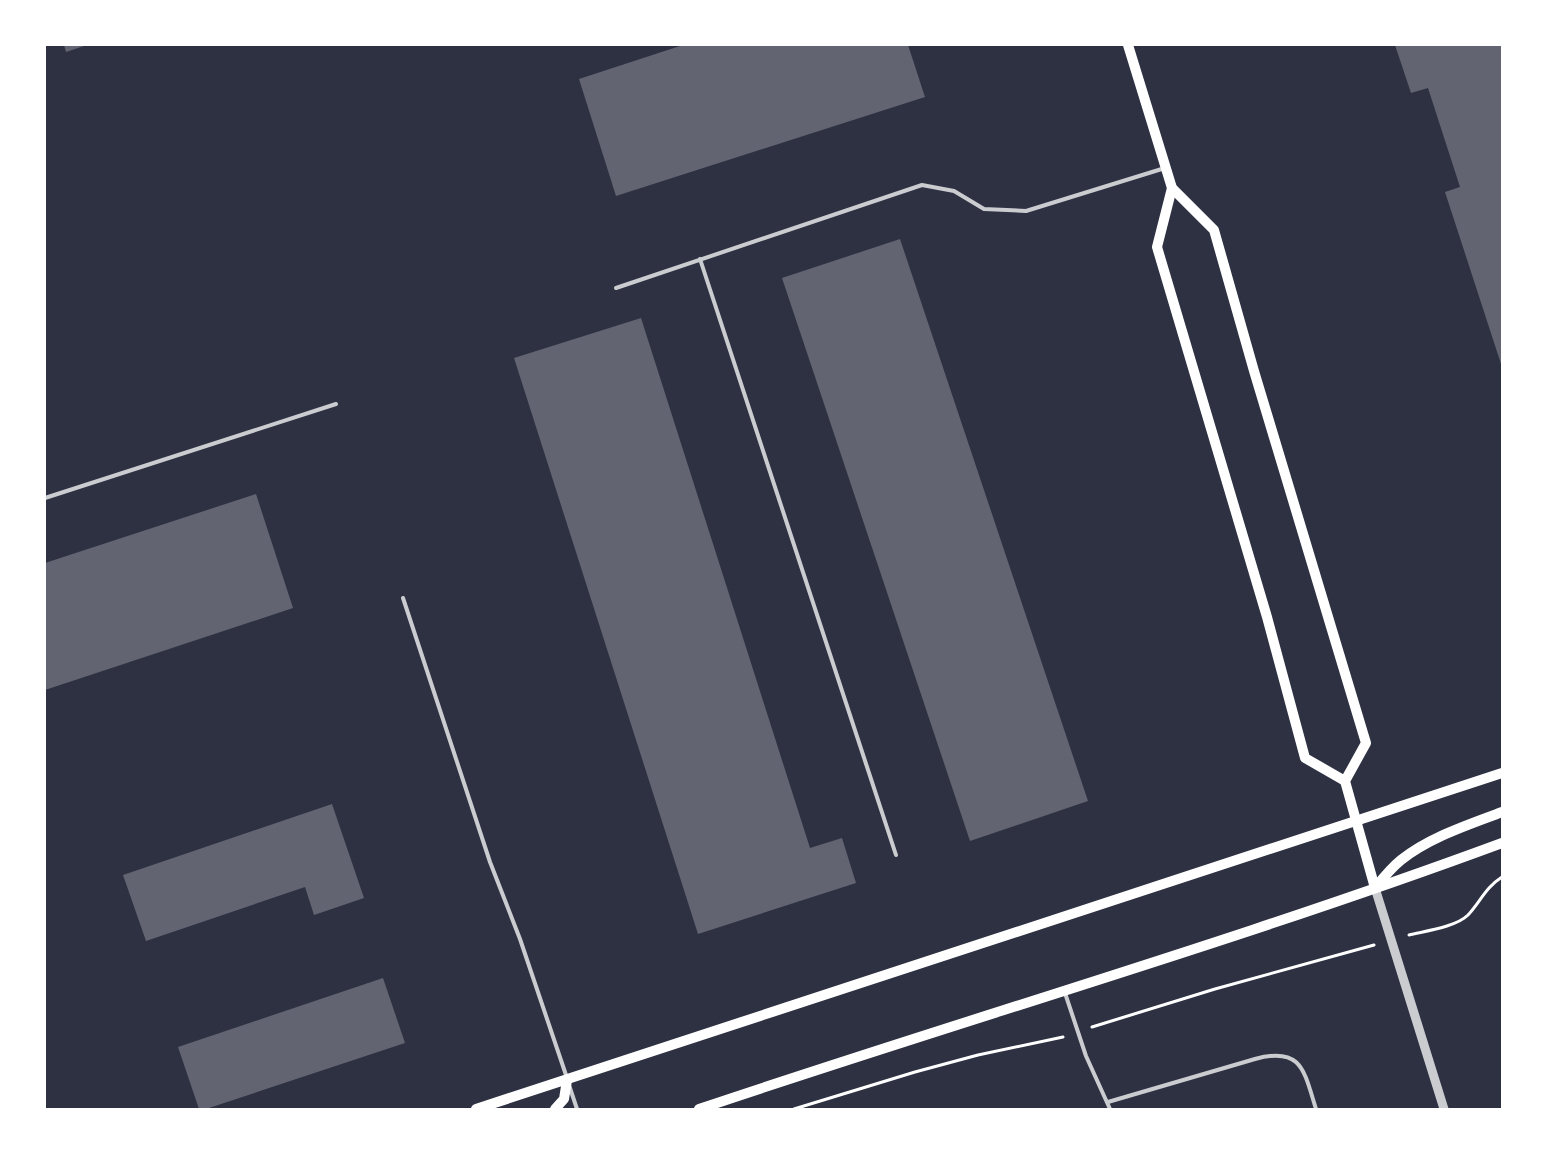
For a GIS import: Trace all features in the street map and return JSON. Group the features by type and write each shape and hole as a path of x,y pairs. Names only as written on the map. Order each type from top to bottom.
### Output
{"main road":[{"path":"1128,45 1172,188 1214,230 1254,372 1366,743 1346,781 1375,888"},
{"path":"1172,188 1157,247 1264,608 1306,758 1346,781"},
{"path":"476,1109 1502,773"},
{"path":"1375,888 1400,860 1421,846 1443,835 1502,812"},
{"path":"699,1109 1375,888 1502,843"},
{"path":"555,1109 564,1099 567,1080"}],"street":[{"path":"1375,888 1444,1109"}],"lane":[{"path":"616,288 922,185 954,191 984,209 1026,211 1165,168"},
{"path":"700,259 896,855"},
{"path":"45,498 336,404"},
{"path":"403,598 490,862 520,939 577,1109"},
{"path":"1064,991 1086,1056 1110,1109"},
{"path":"1108,1102 1269,1055 1280,1055 1294,1059 1303,1070 1316,1109"},
{"path":"1108,1102 1114,1109"}],"path":[{"path":"1448,925 1456,923 1468,915 1482,895 1495,881 1502,877"},
{"path":"1106,1023 1325,957"},
{"path":"794,1109 978,1055 1057,1039"}],"building":[{"path":"64,45 87,45 66,52"},
{"path":"683,45 908,45 925,97 616,196 579,79"},
{"path":"1395,45 1502,45 1502,367 1445,192 1460,187 1428,88 1411,93"},
{"path":"900,239 1088,801 970,841 782,278"},
{"path":"641,318 810,848 842,838 856,883 698,934 514,358"},
{"path":"256,494 293,608 45,690 45,563"},
{"path":"332,804 364,898 314,915 305,887 146,941 123,875"},
{"path":"383,978 405,1043 206,1109 199,1109 178,1047"}]}
